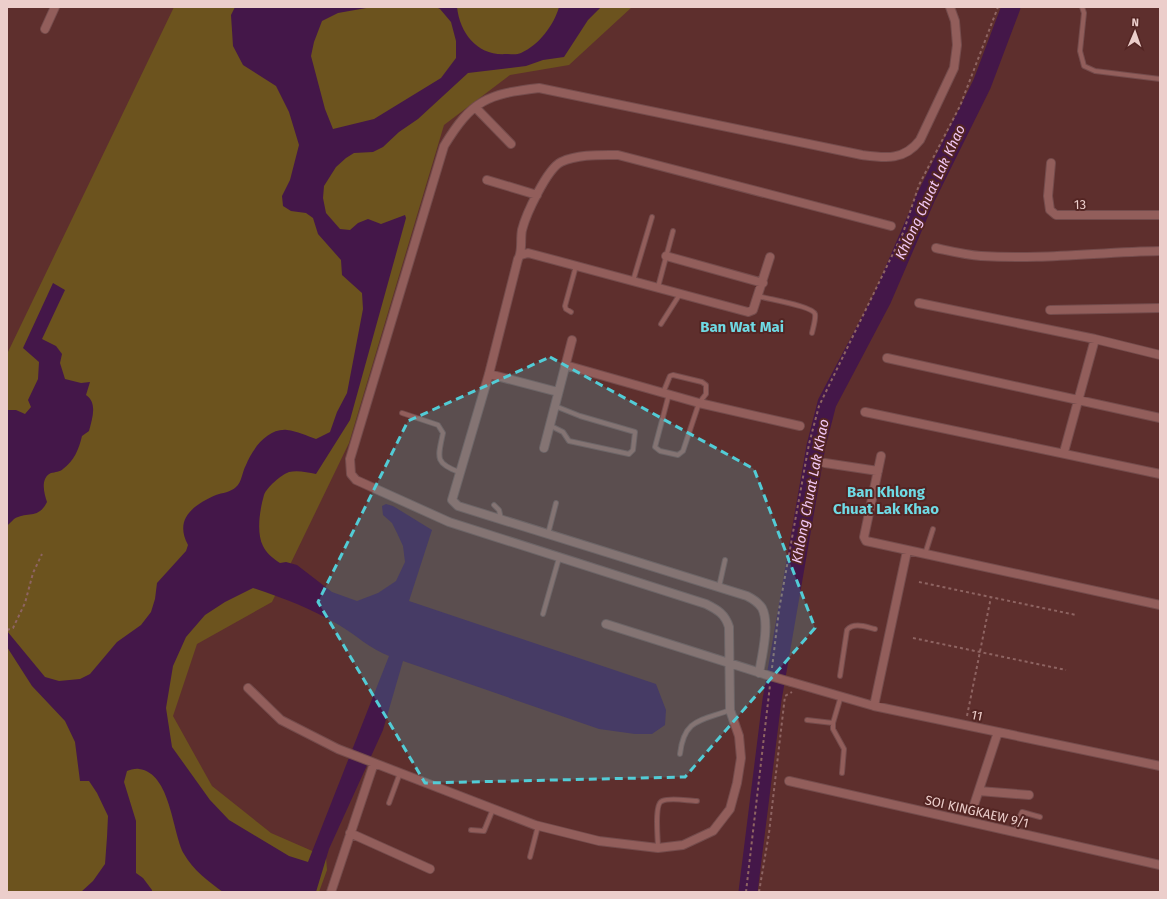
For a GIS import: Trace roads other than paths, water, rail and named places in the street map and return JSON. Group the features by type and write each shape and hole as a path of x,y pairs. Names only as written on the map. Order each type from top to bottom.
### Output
{"street":[{"path":"45,29 55,7"},
{"path":"248,688 281,720 338,749 493,810 538,826 599,841 658,848 684,845 713,831 730,809 738,783 741,758 739,736 730,710 729,627 726,619 720,611 706,604 441,519 356,480 351,474 349,466 444,146 459,122 475,106 494,95 509,91 539,88 862,155 883,158 894,157 914,149 920,140 954,68 957,45 955,21 950,7"},
{"path":"475,106 511,144"},
{"path":"759,673 766,622 762,608 757,602 747,596 453,503 452,494 489,374 518,259 521,255 523,229 531,207 551,171 560,162 592,154 618,155 891,226"},
{"name":"13","path":"1051,163 1048,196 1050,210 1056,216 1160,215"},
{"path":"486,180 537,196"},
{"path":"936,248 979,256 1043,257 1117,252 1160,251"},
{"path":"521,255 528,253 748,312 753,310 763,283 770,257"},
{"path":"666,256 763,283"},
{"path":"919,303 1095,339 1160,355"},
{"path":"1050,310 1160,308"},
{"path":"1064,452 1095,339"},
{"path":"544,448 572,340"},
{"path":"887,358 1160,418"},
{"path":"565,365 699,403 800,426"},
{"path":"489,374 558,392"},
{"path":"865,412 1064,452 1160,474"},
{"path":"881,456 864,537 866,541 1160,605"},
{"path":"825,463 878,471"},
{"path":"874,706 907,551"},
{"name":"11","path":"606,624 729,664 874,706 1160,766"},
{"path":"974,805 998,732"},
{"path":"330,892 372,763"},
{"name":"SOI KINGKAEW 9/1","path":"789,781 1160,865"},
{"path":"979,791 1029,795"},
{"path":"350,833 430,869"}],"lane":[{"path":"1082,7 1084,13 1080,51 1084,66 1095,71 1160,79"},
{"path":"633,281 652,217"},
{"path":"658,287 673,230"},
{"path":"571,312 566,309 565,306 576,266"},
{"path":"661,324 680,293"},
{"path":"758,296 806,307 814,312 816,315 812,333"},
{"path":"673,375 702,382 706,385 707,390 699,403 680,454 660,451 656,447 666,394 670,376 673,375"},
{"path":"549,425 563,432 569,441 629,454 632,453 633,450 636,434 633,431 580,416 554,406"},
{"path":"402,413 438,425 443,433 438,455 440,462 446,467 459,472"},
{"path":"851,488 873,497"},
{"path":"548,534 556,503"},
{"path":"494,505 499,510 501,519"},
{"path":"925,554 933,529"},
{"path":"543,614 559,558"},
{"path":"719,587 725,560"},
{"path":"840,676 847,630 850,626 855,625 875,629"},
{"path":"841,696 833,723 833,729 844,749 842,773"},
{"path":"680,754 681,740 687,729 694,723 730,710"},
{"path":"807,720 833,723"},
{"path":"388,802 400,773"},
{"path":"658,848 657,810 659,803 670,800 697,801"},
{"path":"471,830 484,831 493,810"},
{"path":"1016,832 1022,812 1040,817"},
{"path":"530,857 538,826"}],"waterway":[{"name":"Khlong Chuat Lak Khao","path":"748,892 772,700 816,446 827,403 882,299 926,197 982,84 1011,7"}],"district":[{"name":"Ban Wat Mai","path":"742,327"},
{"name":"Ban Khlong Chuat Lak Khao","path":"886,500"}]}
